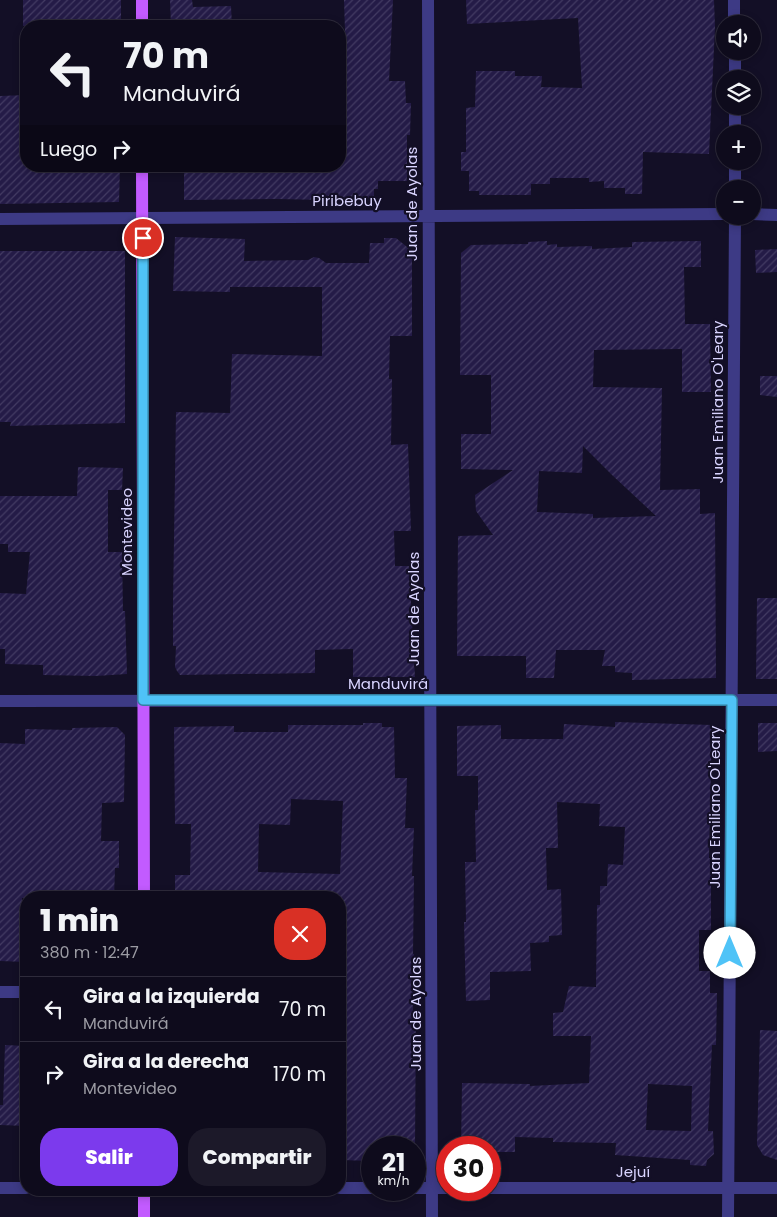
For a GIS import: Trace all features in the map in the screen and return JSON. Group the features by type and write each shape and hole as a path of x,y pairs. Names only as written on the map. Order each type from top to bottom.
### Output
{"main road":[{"path":"142,0 142,20"},
{"name":"Montevideo","path":"142,172 144,891"},
{"path":"144,1196 144,1217"}],"street":[{"name":"Juan de Ayolas","path":"428,0 432,1217"},
{"path":"734,0 734,15"},
{"name":"Piribebuy","path":"0,220 716,214"},
{"path":"761,214 777,214"},
{"name":"Juan Emiliano O'Leary","path":"728,1217 735,225"},
{"name":"Manduvirá","path":"0,701 777,700"},
{"path":"0,992 20,992"},
{"path":"0,1188 20,1188"},
{"path":"346,1188 361,1188"},
{"path":"426,1188 433,1188"},
{"name":"Jejuí","path":"501,1188 777,1188"}],"building":[{"path":"23,0 121,0 121,20 23,20"},
{"path":"170,0 192,0 193,7 231,6 232,20 171,20"},
{"path":"344,0 393,0 389,81 405,81 406,103 411,103 410,135 407,135 407,181 378,181 378,189 374,189 374,201 184,200 184,172 346,172"},
{"path":"466,0 714,0 715,27 709,154 643,152 642,194 625,194 625,188 604,188 604,181 589,182 589,178 550,178 550,184 531,184 531,195 479,195 479,191 469,191 469,171 461,171 461,152 466,152 466,108 475,107 476,71 515,71 515,76 542,76 541,87 582,88 578,18 467,24"},
{"path":"20,95 20,172 120,172 119,202 0,204 0,96"},
{"path":"175,237 245,239 244,261 308,260 314,257 326,263 369,263 370,243 384,243 384,238 396,238 412,251 412,336 390,336 389,379 392,379 391,445 408,444 411,531 394,531 395,566 409,566 415,677 353,677 353,649 315,650 315,673 180,675 177,671 175,667 176,646 173,646 176,412 230,413 232,354 322,356 322,287 230,287 230,292 173,291"},
{"path":"547,241 547,245 557,244 557,247 592,246 592,249 632,247 632,242 701,241 701,267 684,267 685,324 710,324 711,392 682,392 682,349 594,350 593,387 662,388 660,490 700,489 700,514 715,513 716,678 632,680 632,673 615,672 615,666 602,666 605,650 556,650 554,678 526,678 526,656 457,656 458,536 493,535 476,511 475,495 513,470 461,469 461,434 491,434 491,375 460,375 461,253 471,245 528,244 528,242","holes":["583,446 656,516 593,518 593,514 537,512 539,471 582,473"]},
{"path":"777,249 777,272 756,273 755,250"},
{"path":"0,251 125,251 125,423 10,426 11,422 0,422"},
{"path":"760,376 777,376 777,397 760,395"},
{"path":"78,467 123,468 122,490 108,490 108,552 122,552 127,674 96,676 43,675 43,665 5,664 5,649 0,649 0,593 26,594 30,552 8,552 8,544 0,544 0,496 77,496"},
{"path":"757,598 777,598 777,679 756,679"},
{"path":"615,722 712,725 709,858 711,858 711,930 699,930 699,971 710,971 710,993 717,993 716,1045 712,1045 708,1131 713,1131 714,1154 707,1160 706,1166 690,1165 690,1160 615,1155 616,1143 553,1142 553,1138 515,1137 515,1152 501,1152 501,1136 461,1136 462,1083 530,1084 530,1086 589,1083 591,1036 553,1036 553,1013 563,1012 569,986 596,987 597,905 600,905 600,886 607,886 608,864 623,865 625,827 599,826 600,804 557,802 558,848 546,848 547,890 561,889 562,935 549,936 549,942 530,943 531,971 490,972 490,1000 466,1001 465,862 476,862 475,810 478,810 478,776 457,776 457,726 501,725 501,739 563,739 564,724 615,727","holes":["648,1084 692,1086 691,1131 646,1130"]},
{"path":"363,723 382,723 382,727 394,727 395,778 407,778 405,828 414,828 412,876 414,876 413,1011 416,1011 415,1136 361,1136 361,1161 346,1160 346,891 175,891 175,875 190,875 191,824 175,824 174,727 234,726 234,732 288,732 288,725 363,725","holes":["291,799 343,801 340,874 258,872 259,824 290,825"]},
{"path":"758,723 777,723 777,751 758,752"},
{"path":"117,727 125,735 124,802 102,803 101,841 119,841 119,868 115,868 114,891 20,891 20,962 0,961 0,743 25,744 25,729 72,730 72,728"},
{"path":"760,1030 777,1031 777,1160 763,1155 757,1145"},
{"path":"5,1045 20,1046 20,1126 0,1125 0,1105 3,1105"}],"route":[{"path":"143,238 143,700 732,700 730,953"}]}
